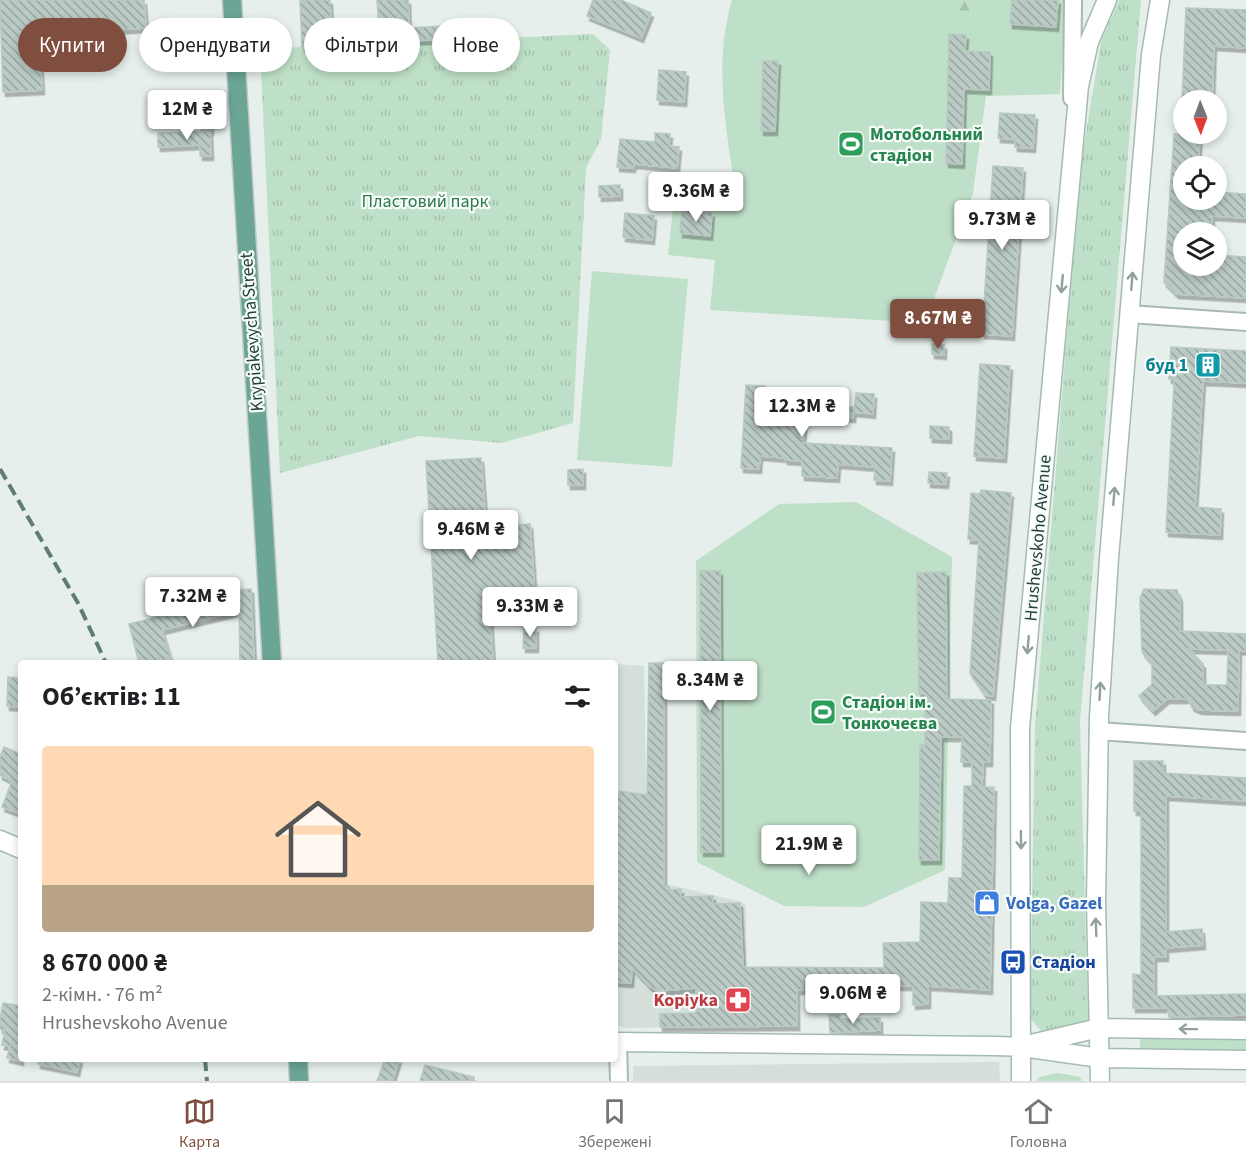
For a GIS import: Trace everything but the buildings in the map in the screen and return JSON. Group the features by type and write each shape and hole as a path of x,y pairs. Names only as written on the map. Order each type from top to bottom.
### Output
{"main road":[{"name":"Krypiakevycha Street","path":"232,0 272,660"},
{"name":"Hrushevskoho Avenue","path":"1021,1081 1020,728 1081,75 1089,42 1107,0"},
{"path":"1100,1081 1096,902 1098,731 1109,558 1129,314 1151,55 1160,0"},
{"path":"0,840 18,848"},
{"path":"1022,1047 1099,1028 1246,1030"},
{"path":"618,1042 1022,1047 1100,1058 1246,1060"},
{"path":"298,1062 299,1081"}],"street":[{"path":"1073,0 1073,152"},
{"path":"1129,314 1246,322"},
{"path":"1098,731 1246,741"},
{"path":"618,1062 619,1081"}],"shaded area":[{"path":"618,664 644,666 648,883 675,886 742,902 746,906 748,1026 626,1028 618,1025"},
{"path":"999,1062 1000,1081 633,1081 633,1066"}],"green space":[{"name":"Мотобольний стадіон","path":"732,0 1066,0 1060,94 986,96 973,193 925,323 710,310 715,260 668,255 676,180 734,183 722,68 723,46"},
{"path":"943,0 972,0 973,19 965,19"},
{"path":"1119,0 1141,0 1080,721 1088,1020 1076,1031 1042,1032 1030,1018 1035,725 1081,163 1101,42"},
{"name":"Пластовий парк","path":"593,34 610,50 601,139 586,168 573,423 502,443 419,436 280,473 261,72 292,72 292,48 304,47 304,72 420,72 420,42 432,41 432,72 520,72 520,37"},
{"path":"592,271 688,279 672,467 577,460"},
{"name":"Стадіон ім. Тонкочеєва","path":"856,502 952,557 945,870 864,907 784,906 697,862 696,561 779,504"},
{"path":"1140,1038 1246,1040 1246,1052 1140,1050"},
{"path":"1058,1073 1080,1077 1082,1081 1037,1081 1039,1077"}],"railway":[{"path":"0,469 78,603 105,660"},
{"path":"205,1062 207,1081"}],"place":[{"name":"Мотобольний стадіон","path":"851,144"},
{"name":"буд 1","path":"1208,365"},
{"name":"Стадіон ім. Тонкочеєва","path":"823,712"},
{"name":"Volga, Gazel","path":"987,903"},
{"name":"Стадіон","path":"1013,962"},
{"name":"Kopiyka","path":"738,1000"}]}
